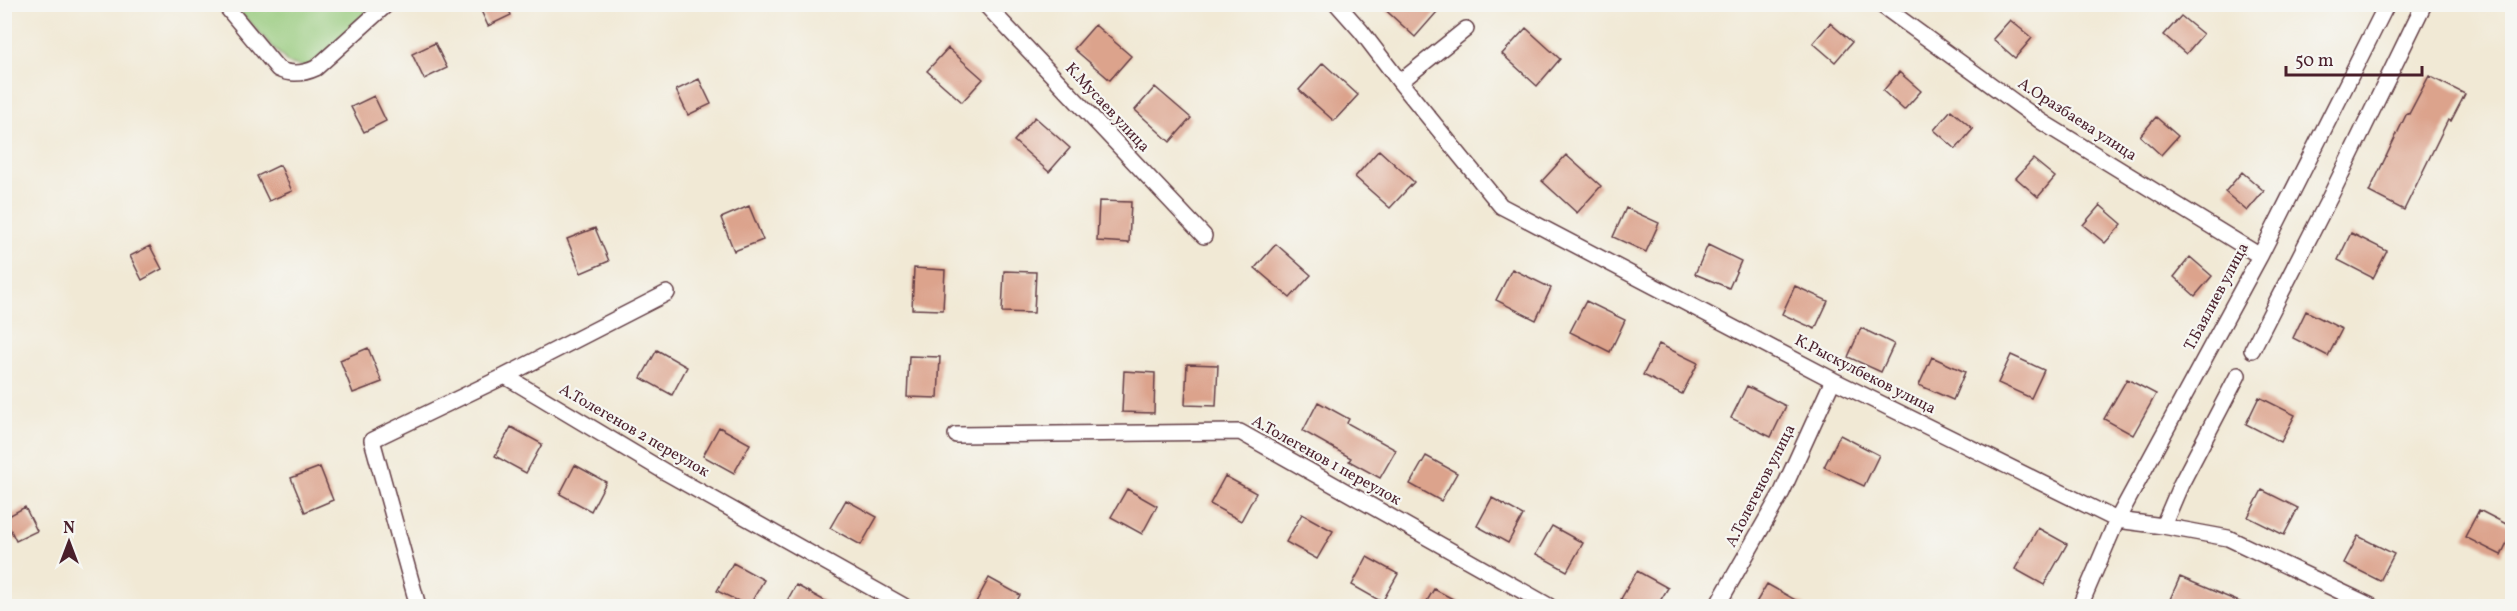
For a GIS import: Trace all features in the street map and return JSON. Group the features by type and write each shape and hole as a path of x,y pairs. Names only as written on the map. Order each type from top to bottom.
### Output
{"street":[{"path":"224,4 278,69 286,73 307,72 316,68 387,4"},
{"name":"К.Мусаев улица","path":"985,4 1204,236"},
{"name":"К.Рыскулбеков улица","path":"1337,4 1362,31 1400,82 1501,206 1833,380 2117,520 2228,538 2371,606"},
{"name":"А.Оразбаева улица","path":"1881,4 2042,122 2260,256"},
{"name":"Т.Баялиев улица","path":"2080,606 2117,520 2260,256 2387,4"},
{"path":"2252,350 2331,197 2424,4"},
{"path":"1400,82 1466,29"},
{"path":"418,606 372,440 505,376 667,293"},
{"path":"2163,526 2181,484 2238,375"},
{"name":"А.Толегенов 2 переулок","path":"505,376 667,473 904,606"},
{"name":"А.Толегенов улица","path":"1717,606 1782,492 1833,380"},
{"name":"А.Толегенов 1 переулок","path":"956,435 1240,432 1549,606"}],"green space":[{"path":"233,5 382,5 311,69 288,63"}],"building":[{"path":"478,4 506,4 511,15 488,26"},
{"path":"1379,4 1444,4 1415,37"},
{"path":"2181,16 2203,34 2186,54 2164,35"},
{"path":"2010,20 2032,38 2015,58 1993,39"},
{"path":"1830,23 1852,42 1835,62 1813,43"},
{"path":"1095,25 1131,56 1110,80 1074,49"},
{"path":"1526,28 1560,59 1537,86 1502,54"},
{"path":"435,43 447,68 424,79 412,54"},
{"path":"948,48 983,79 962,102 927,71"},
{"path":"1323,63 1358,95 1334,121 1299,90"},
{"path":"1899,72 1921,91 1904,110 1883,91"},
{"path":"2429,76 2465,94 2451,121 2448,120 2404,210 2369,192 2407,113 2409,114"},
{"path":"699,79 711,104 688,115 676,90"},
{"path":"1155,87 1191,118 1170,142 1135,110"},
{"path":"374,96 386,121 364,132 351,107"},
{"path":"1951,110 1973,129 1956,149 1934,130"},
{"path":"1035,117 1070,148 1049,172 1014,141"},
{"path":"2156,117 2178,136 2161,155 2140,136"},
{"path":"1379,150 1414,182 1390,208 1355,177"},
{"path":"1566,155 1601,186 1577,213 1542,181"},
{"path":"2033,159 2055,177 2038,197 2016,178"},
{"path":"280,165 292,191 269,201 257,176"},
{"path":"2242,172 2264,191 2247,211 2225,192"},
{"path":"1099,201 1131,202 1129,243 1097,241"},
{"path":"2100,205 2122,224 2105,243 2083,225"},
{"path":"749,206 763,240 734,251 721,218"},
{"path":"1626,208 1659,223 1646,252 1613,237"},
{"path":"595,228 609,261 581,273 567,239"},
{"path":"2351,233 2387,251 2373,278 2338,260"},
{"path":"1276,244 1311,275 1290,298 1255,268"},
{"path":"1708,245 1741,261 1729,288 1695,274"},
{"path":"150,246 162,269 142,280 130,256"},
{"path":"2190,257 2212,276 2195,296 2174,277"},
{"path":"914,268 945,270 943,310 912,309"},
{"path":"1512,269 1551,288 1536,320 1496,300"},
{"path":"1004,271 1036,272 1034,313 1002,312"},
{"path":"1795,286 1828,301 1815,329 1782,314"},
{"path":"1586,301 1625,320 1610,352 1570,332"},
{"path":"2306,311 2342,329 2328,356 2293,338"},
{"path":"1861,328 1894,344 1881,372 1848,357"},
{"path":"1659,344 1698,363 1682,394 1643,375"},
{"path":"368,348 382,382 353,393 340,360"},
{"path":"657,350 687,367 672,395 641,378"},
{"path":"2011,355 2044,370 2031,398 1998,383"},
{"path":"909,356 940,357 938,398 907,397"},
{"path":"1932,357 1965,372 1953,400 1919,385"},
{"path":"1187,364 1218,365 1216,406 1185,405"},
{"path":"1124,371 1155,373 1154,413 1122,412"},
{"path":"2127,379 2156,394 2133,435 2104,419"},
{"path":"1747,386 1786,406 1771,437 1731,418"},
{"path":"2259,397 2295,415 2281,442 2246,424"},
{"path":"1318,402 1349,419 1347,423 1396,450 1380,478 1349,461 1351,458 1303,431"},
{"path":"511,427 542,444 526,473 495,456"},
{"path":"719,427 750,444 734,473 703,456"},
{"path":"1840,435 1879,455 1864,486 1824,467"},
{"path":"1426,456 1457,473 1441,501 1410,484"},
{"path":"575,465 606,482 591,511 560,494"},
{"path":"320,467 333,500 305,512 291,478"},
{"path":"1225,476 1256,493 1241,521 1210,504"},
{"path":"1127,489 1157,506 1142,534 1111,517"},
{"path":"2262,490 2298,508 2284,535 2248,517"},
{"path":"1492,498 1523,515 1508,543 1477,526"},
{"path":"846,500 877,517 861,545 830,528"},
{"path":"25,507 37,531 16,541 5,518"},
{"path":"2479,510 2512,527 2512,532 2501,555 2465,537"},
{"path":"1302,514 1333,531 1317,559 1286,542"},
{"path":"1552,526 1583,543 1567,571 1536,554"},
{"path":"2038,528 2067,544 2044,585 2015,569"},
{"path":"2358,536 2394,554 2380,581 2344,563"},
{"path":"1367,557 1398,574 1382,602 1352,585"},
{"path":"733,563 764,580 749,606 717,591"},
{"path":"1637,571 1668,588 1657,606 1634,606 1621,599"},
{"path":"2180,577 2249,606 2167,606"},
{"path":"989,578 1020,595 1014,606 974,606"},
{"path":"1767,584 1806,606 1754,606"},
{"path":"796,585 834,606 784,606"},
{"path":"1434,589 1466,606 1424,606"}]}
